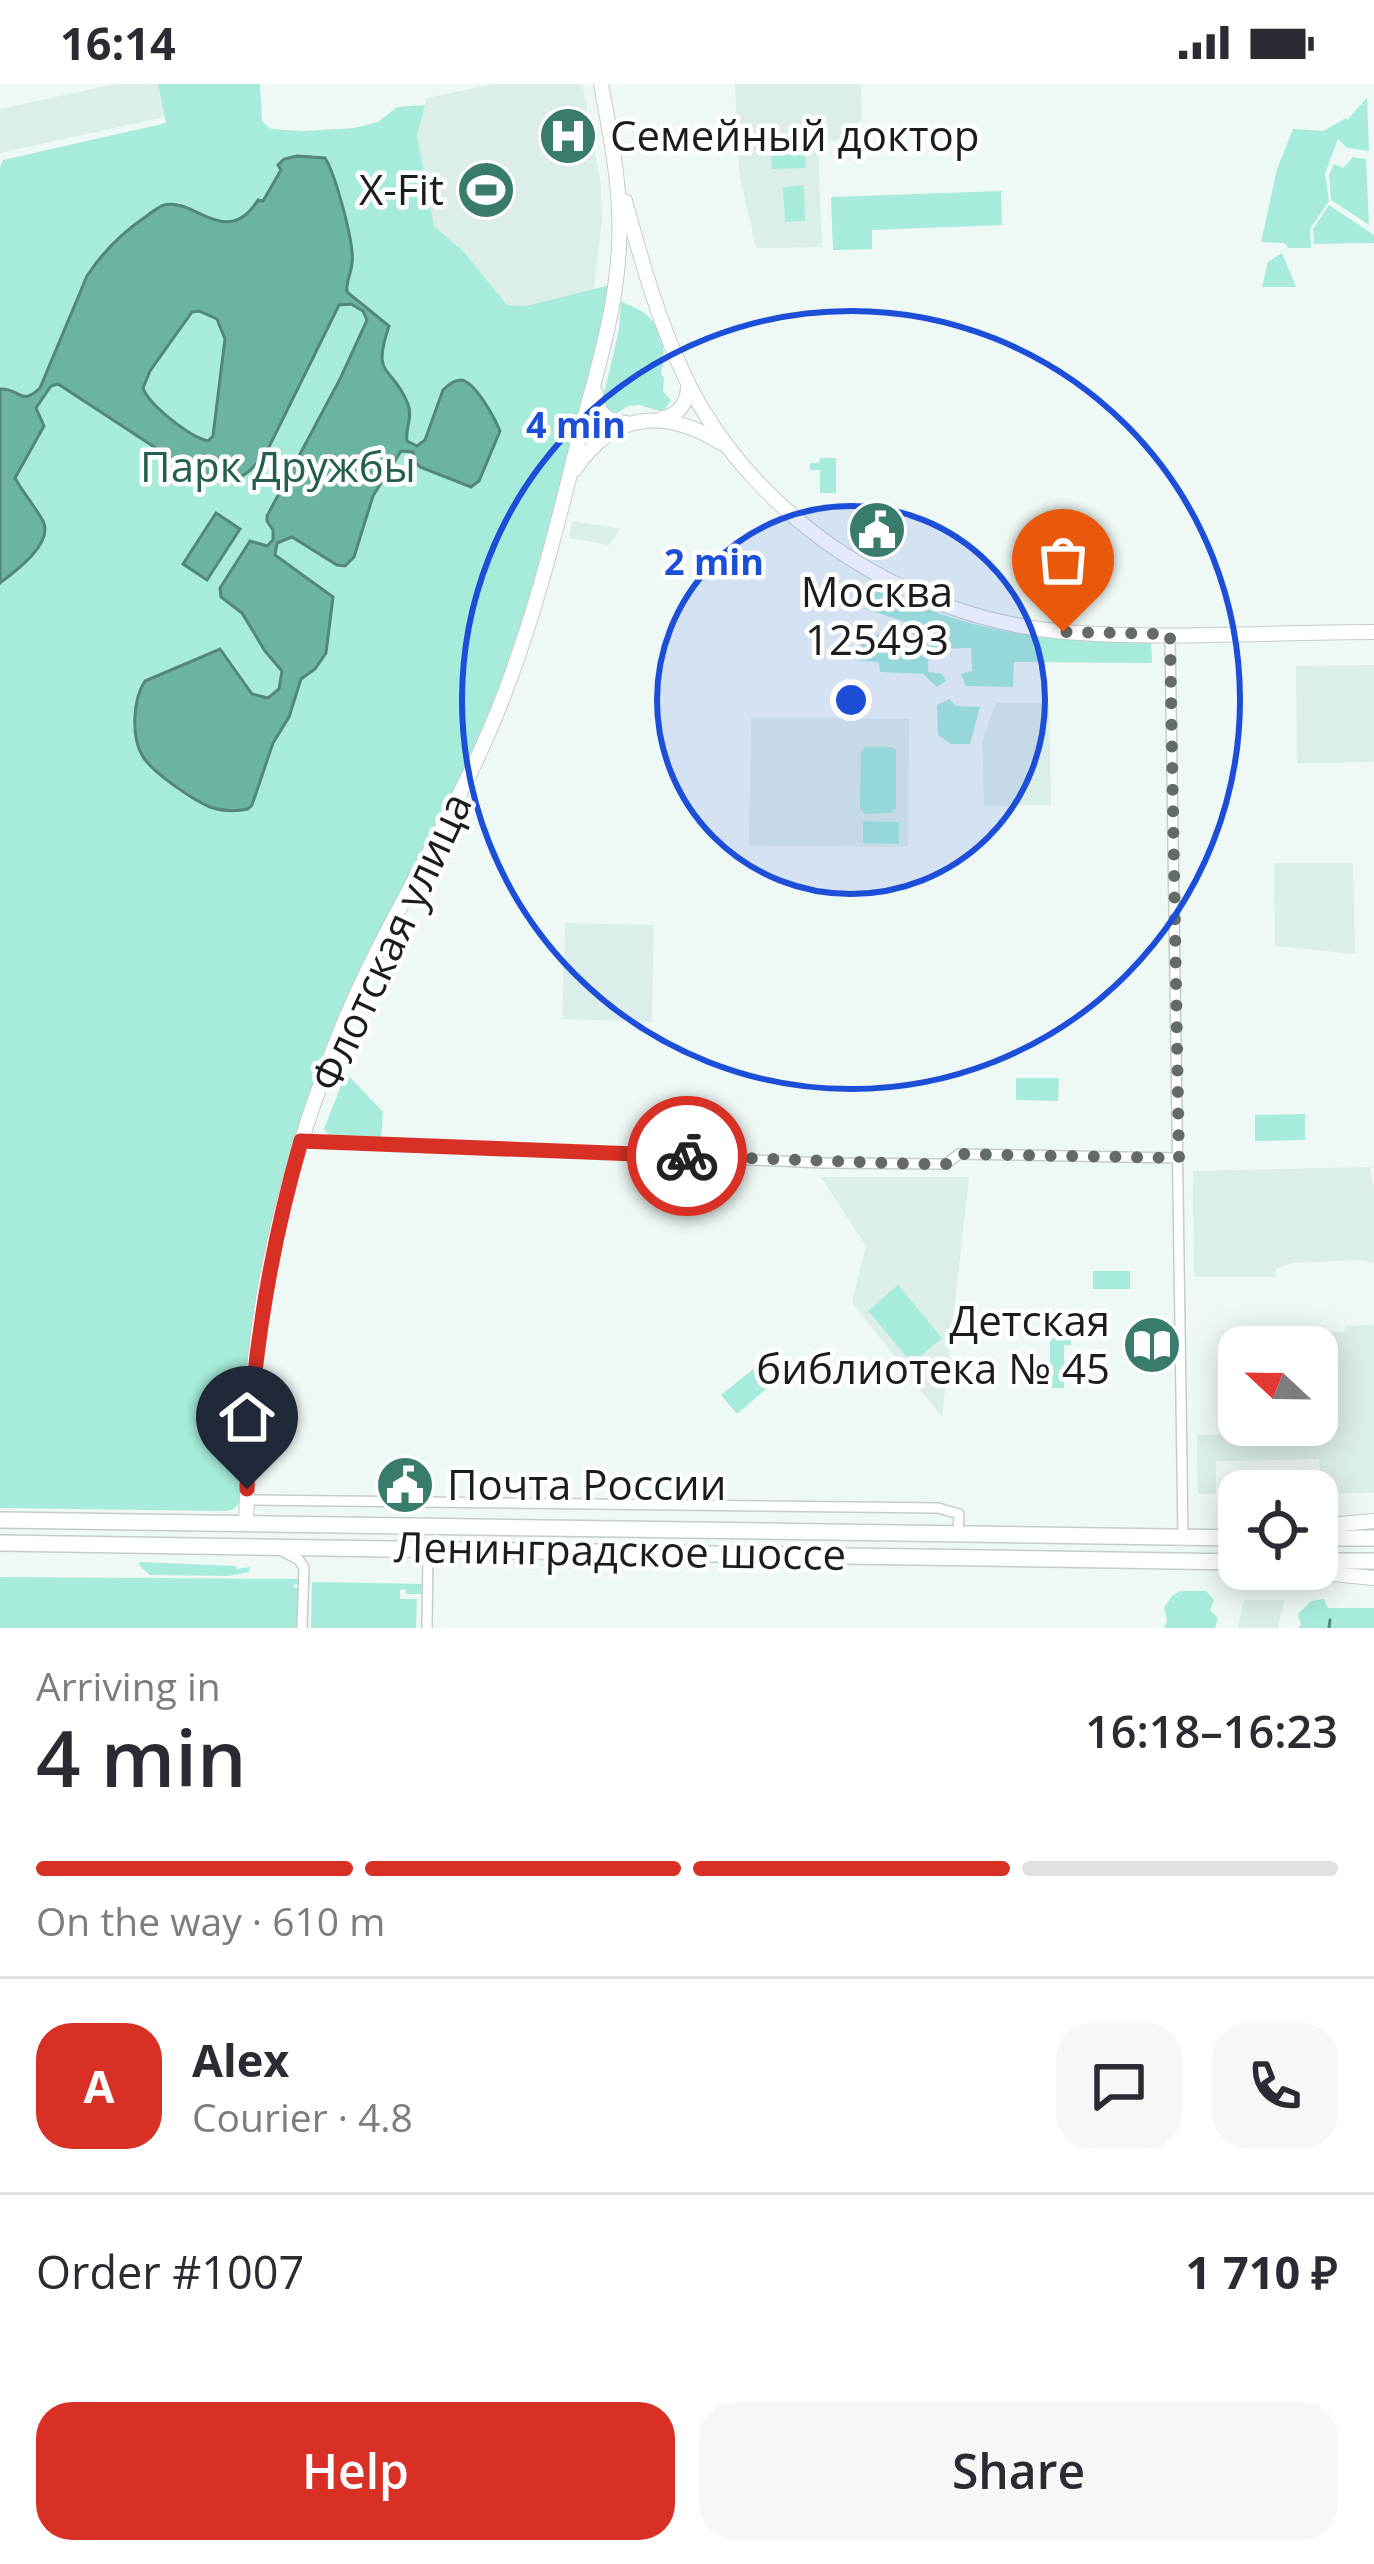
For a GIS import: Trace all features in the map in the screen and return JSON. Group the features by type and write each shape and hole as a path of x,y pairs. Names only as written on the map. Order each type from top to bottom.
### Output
{"main road":[{"name":"Ленинградское шоссе","path":"0,1520 1218,1537"},
{"path":"1338,1538 1374,1538"},
{"name":"Ленинградское шоссе","path":"0,1543 1218,1562"},
{"path":"1338,1561 1374,1561"}],"street":[{"name":"Флотская улица","path":"246,1523 251,1399 261,1313 301,1141 340,1032 483,746 525,630 597,374 619,245 617,172 601,84"},
{"path":"617,172 652,295 688,382 725,446 806,526 863,566 926,598 1035,628 1099,634 1374,632"},
{"path":"613,300 621,288 633,284 652,295"},
{"path":"597,374 598,409 610,420 631,423 668,418 683,407 688,382"},
{"path":"656,420 688,425 725,446"},
{"path":"569,479 597,441 631,423"},
{"path":"1170,634 1184,1538"},
{"path":"301,1141 825,1163 946,1164 959,1154 1179,1158"},
{"path":"246,1499 938,1508 958,1514 958,1533"},
{"path":"1338,1524 1374,1521"},
{"path":"266,1546 304,1565 302,1628"},
{"path":"427,1628 428,1548"},
{"path":"1338,1575 1374,1578"}],"shaded area":[{"path":"115,84 158,84 165,117 0,153 0,109"},
{"path":"494,84 583,87 601,184 594,289 525,306 507,305 464,252 434,226 417,135 427,98"},
{"path":"735,84 861,84 862,118 846,140 818,142 822,247 756,248 739,172"},
{"path":"325,158 329,166 350,241 347,292 389,326 383,363 408,404 407,441 417,446 425,440 443,390 458,380 478,393 500,431 479,481 471,487 420,467 413,452 401,451 373,496 354,557 345,566 292,537 277,543 275,555 333,597 326,653 301,679 252,805 229,811 193,798 147,762 136,738 138,697 145,681 220,649 252,694 268,698 279,689 282,671 242,613 221,597 220,588 250,541 267,546 273,540 267,516 340,379 367,320 363,311 351,304 339,305 269,447 254,467 231,480 197,475 58,384 51,386 36,408 44,426 15,478 43,521 43,538 32,556 0,583 0,389 28,396 40,388 87,276 130,228 164,205 234,221 258,200 263,201 284,159","holes":["192,312 217,319 225,339 213,436 208,441 171,419 143,388"]},
{"path":"216,513 240,529 207,580 183,564"},
{"path":"572,521 620,529 609,545 569,538"},
{"path":"1374,665 1374,762 1297,763 1296,666"},
{"path":"996,703 1049,703 1051,805 984,806 982,742"},
{"path":"751,718 909,719 908,847 749,846"},
{"path":"1274,863 1353,863 1355,954 1275,946"},
{"path":"565,923 654,925 652,1022 562,1019"},
{"path":"1370,1167 1374,1264 1364,1260 1292,1263 1276,1269 1275,1277 1194,1277 1193,1171"},
{"path":"821,1177 969,1177 942,1417 852,1302 866,1246"},
{"path":"1374,1325 1374,1493 1338,1493 1338,1470 1320,1470 1319,1459 1216,1461 1216,1494 1198,1494 1197,1435 1218,1435 1218,1446 1338,1446 1338,1332 1344,1332 1345,1326"},
{"path":"1244,1600 1284,1600 1278,1628 1238,1628"}],"green space":[{"name":"Парк Дружбы","path":"158,84 260,84 262,121 270,129 354,128 378,122 397,107 425,105 417,135 434,226 464,252 507,305 525,306 610,285 598,353 506,672 480,742 359,975 274,1218 241,1502 224,1511 0,1508 0,167 3,160 166,123"},
{"path":"1367,98 1369,151 1347,148 1338,139 1325,174 1329,201 1310,229 1311,248 1261,242 1277,169 1293,129 1323,131 1347,120"},
{"path":"805,151 806,168 772,169 771,152"},
{"path":"1353,157 1366,159 1369,225 1331,200 1329,175 1334,164 1343,168"},
{"path":"804,185 805,221 785,222 783,187"},
{"path":"1001,191 1002,225 872,230 872,249 833,250 831,197"},
{"path":"1329,205 1374,235 1374,243 1314,244 1313,229"},
{"path":"1282,253 1296,287 1262,287 1268,262"},
{"path":"621,301 648,316 660,335 663,391 671,400 663,412 639,405 613,416 602,402"},
{"path":"820,458 836,458 836,493 820,493 820,470 810,470 810,463 819,463"},
{"path":"876,586 934,612 996,629 1052,637 1151,641 1152,663 1014,662 1013,687 966,686 961,674 972,671 971,648 929,649 928,672 942,674 946,681 937,687 923,674 880,672 879,662 860,661 862,634 913,636 913,624 865,609"},
{"path":"949,699 956,706 980,707 970,744 951,744 938,735 937,705"},
{"path":"865,747 896,750 896,808 891,813 865,814 860,808"},
{"path":"863,821 899,822 899,844 863,843"},
{"path":"346,1073 383,1112 381,1138 331,1137 324,1129"},
{"path":"1016,1078 1059,1078 1058,1101 1016,1100"},
{"path":"1305,1114 1305,1140 1255,1141 1255,1115"},
{"path":"1093,1271 1130,1271 1130,1289 1093,1289"},
{"path":"898,1285 942,1338 912,1363 868,1311"},
{"path":"1050,1332 1071,1333 1071,1345 1064,1345 1064,1388 1050,1388"},
{"path":"757,1366 772,1384 737,1414 721,1395"},
{"path":"140,1562 249,1567 249,1572 150,1575"},
{"path":"0,1577 299,1579 294,1585 299,1588 297,1628 0,1628"},
{"path":"312,1582 422,1584 421,1594 400,1590 400,1599 417,1599 416,1628 311,1628"},
{"path":"1180,1591 1206,1591 1214,1600 1210,1610 1218,1618 1215,1628 1164,1628 1164,1608"},
{"path":"1324,1599 1328,1608 1374,1608 1374,1628 1298,1628 1298,1614 1311,1601"}],"waterway":[{"path":"1329,1628 1330,1620"}],"way so far":[{"path":"687,1156 914,1164 946,1164 959,1154 1179,1158 1170,634 1063,632"}],"place":[{"name":"Семейный доктор","path":"568,136"},
{"name":"X-Fit","path":"486,190"},
{"name":"Москва 125493","path":"877,530"},
{"name":"Детская библиотека № 45","path":"1152,1345"},
{"name":"Почта России","path":"405,1485"}],"route":[{"path":"247,1489 261,1313 301,1141 687,1156"}]}
